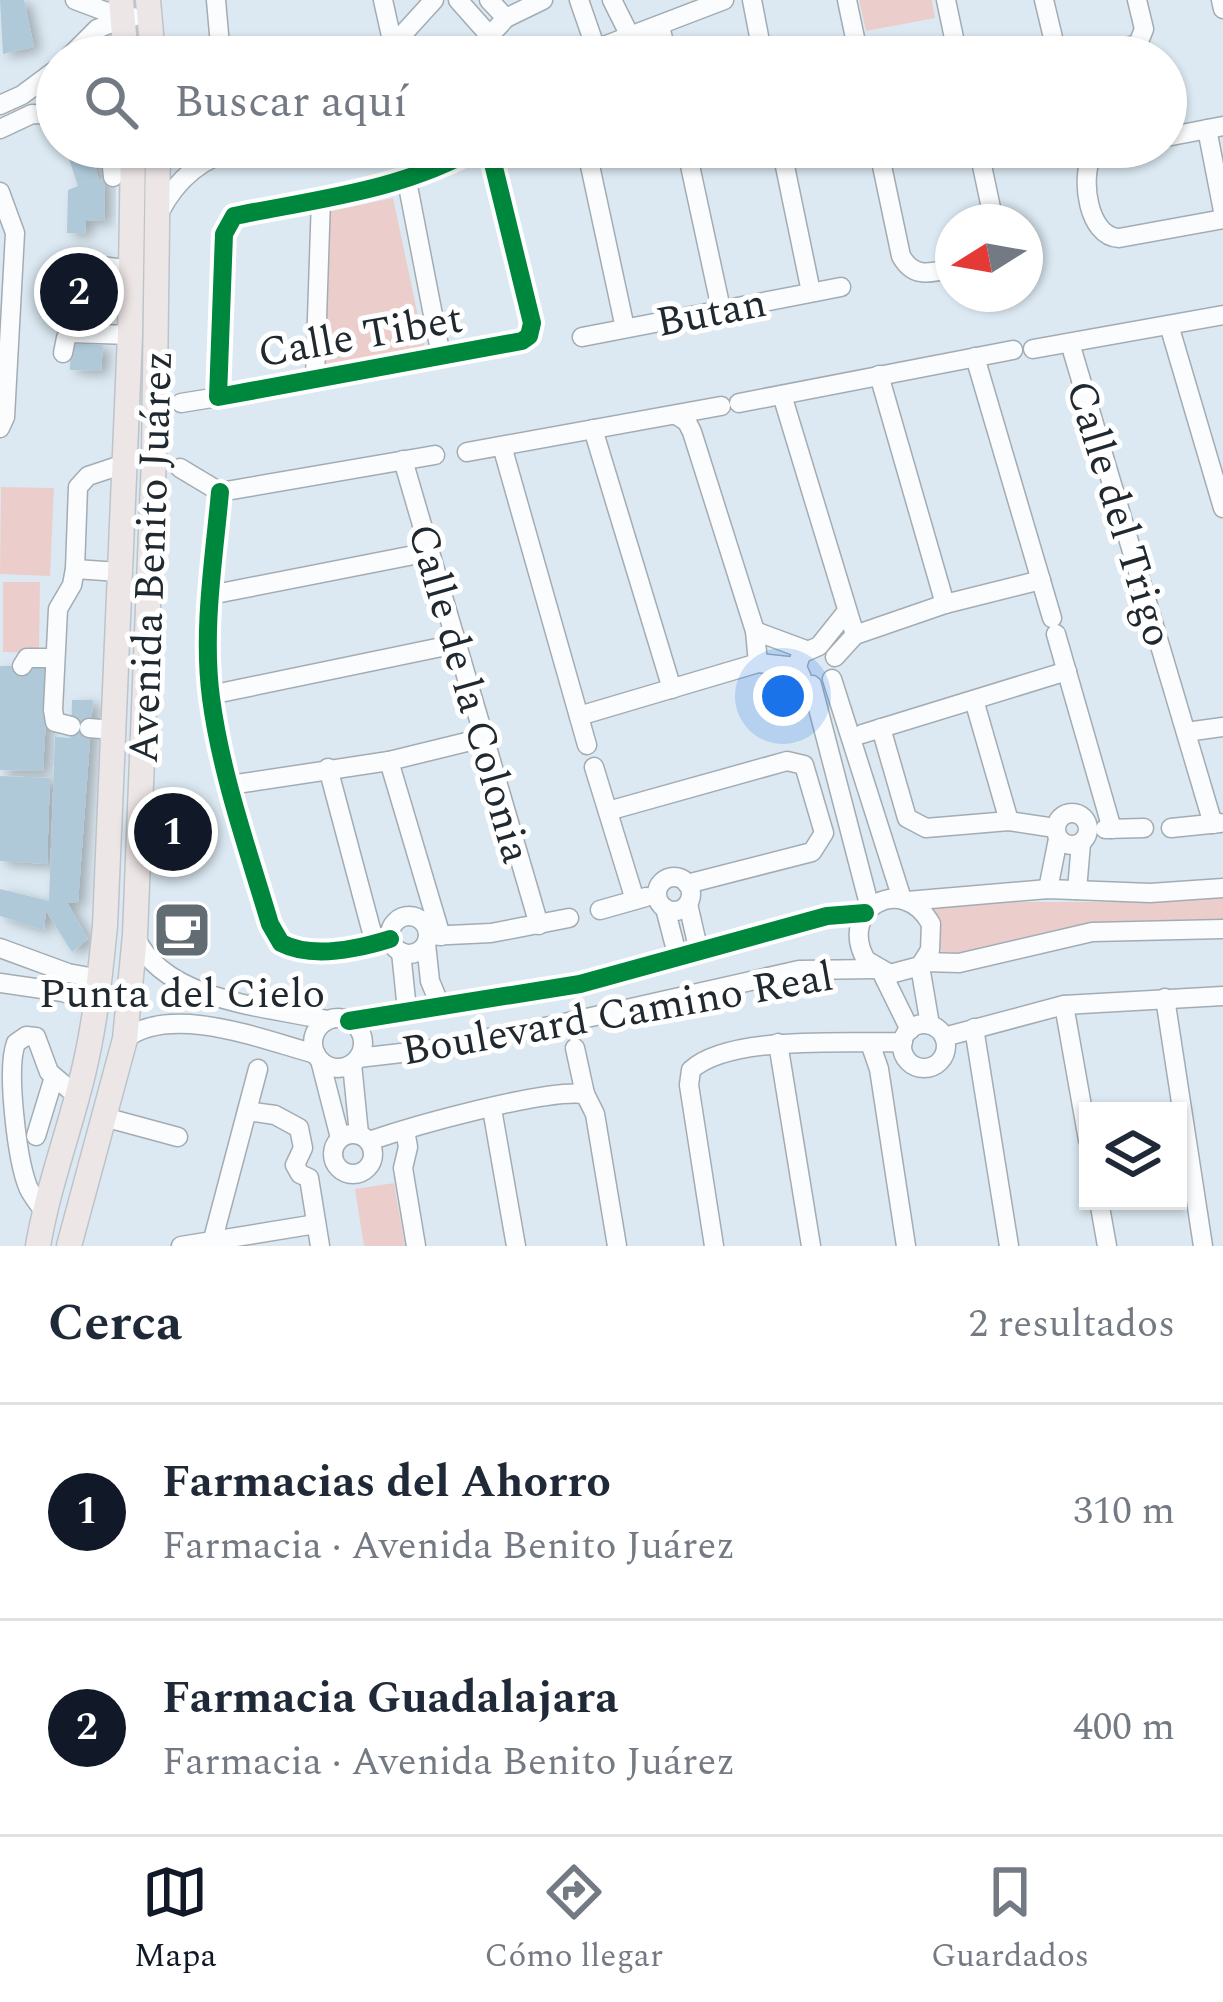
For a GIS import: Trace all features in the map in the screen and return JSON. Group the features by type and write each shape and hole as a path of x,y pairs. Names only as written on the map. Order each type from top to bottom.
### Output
{"main road":[{"name":"Avenida Benito Juárez","path":"38,1246 80,1084 100,979 91,728 119,572 130,334 127,168"},
{"path":"129,168 148,204 159,214"},
{"name":"Avenida Benito Juárez","path":"69,1246 125,1039 135,935 154,457 158,168"},
{"path":"80,1084 113,1082"}],"street":[{"path":"75,0 122,9 149,8"},
{"path":"216,0 219,36"},
{"path":"383,0 391,36"},
{"path":"401,36 434,0"},
{"path":"458,0 490,36 506,18 543,0"},
{"path":"489,0 506,18"},
{"path":"579,0 591,36"},
{"path":"613,0 630,36 724,0"},
{"path":"752,0 759,36"},
{"path":"847,0 855,36"},
{"path":"946,0 954,36"},
{"path":"1043,0 1052,36"},
{"path":"1137,0 1144,36"},
{"path":"1221,0 1223,10"},
{"path":"91,36 122,9"},
{"path":"660,25 662,36"},
{"path":"0,105 36,85"},
{"path":"22,95 32,114"},
{"path":"0,129 36,114"},
{"path":"1089,168 1096,226 1110,238 1223,215 1215,128"},
{"path":"159,214 178,180 195,168"},
{"name":"Calle Tibet","path":"443,168 407,181 234,216 227,224 218,397 529,336 532,323 483,168"},
{"path":"591,168 625,328"},
{"path":"691,168 721,309"},
{"path":"786,168 811,292"},
{"path":"882,168 901,256 916,273 935,270"},
{"path":"982,168 990,204"},
{"path":"407,181 441,356"},
{"path":"315,378 321,199"},
{"path":"0,428 5,417 15,233 2,200"},
{"path":"65,261 131,270"},
{"name":"Butan","path":"582,337 841,287"},
{"name":"Calle del Trigo","path":"1218,823 1186,732 1070,343 1223,315"},
{"path":"1169,325 1223,508"},
{"path":"63,353 71,333 130,334"},
{"path":"467,452 1070,343"},
{"path":"975,357 1112,829"},
{"path":"879,375 945,604"},
{"path":"782,395 855,635"},
{"path":"182,403 218,397"},
{"path":"676,416 692,432 755,631 758,663"},
{"path":"592,428 672,689"},
{"path":"502,446 586,745"},
{"path":"180,468 220,492 435,455"},
{"name":"Calle de la Colonia","path":"404,460 539,925"},
{"path":"91,728 60,725 53,717 59,604 70,591 76,569 80,482 124,464"},
{"path":"220,492 210,595 210,695 230,785 270,924 280,943 300,950 389,945 418,952 432,939 569,918"},
{"path":"210,595 429,552"},
{"path":"76,569 119,572"},
{"path":"579,716 758,663 814,655 855,635 945,604 1041,580"},
{"path":"822,682 802,678 848,611"},
{"path":"755,631 836,668 822,682"},
{"path":"210,695 455,644"},
{"path":"22,666 28,658 55,658"},
{"path":"1067,671 872,731 913,824 926,828 1010,821 1057,833 1066,845 1112,829 1144,828"},
{"path":"822,682 904,900 925,913 931,924 930,950 921,964 940,1039 929,1068 907,1045 878,970 860,950 858,937 867,911 822,682"},
{"path":"974,700 1010,821"},
{"path":"1186,732 1223,727"},
{"path":"230,785 389,760 483,738"},
{"path":"389,760 432,939 430,981 440,1005"},
{"path":"600,910 635,900 661,901 675,911 688,894 812,852 824,833 804,765 787,760 608,811"},
{"path":"594,767 635,900"},
{"path":"328,768 407,1010"},
{"path":"1048,889 1057,833 1064,814 1075,813 1084,819 1085,836 1077,890"},
{"path":"1171,828 1218,823"},
{"path":"678,958 661,901 660,884 668,878 679,878 688,894 699,952"},
{"path":"867,911 885,900 1048,889 1150,893 1223,888"},
{"name":"Boulevard Camino Real","path":"349,1021 580,984 827,916 867,911"},
{"path":"389,945 394,922 410,916 422,920 432,939"},
{"path":"878,970 900,974 921,964 959,963 1092,932 1223,929"},
{"path":"135,935 151,964 172,980 241,1002 349,1021 362,1037 355,1061 358,1174 339,1168 309,1178 300,1174 295,1165 303,1148 299,1128 289,1120 247,1111"},
{"path":"0,948 68,973 100,979"},
{"name":"Boulevard Camino Real","path":"355,1061 560,1024 800,970 878,970"},
{"path":"0,983 63,992 97,1005"},
{"path":"714,1246 688,1075 706,1060 778,1043 907,1045 1064,1005 1223,996"},
{"path":"1165,998 1203,1246"},
{"path":"1064,1005 1081,1102"},
{"path":"327,1020 314,1034 318,1057 355,1143 403,1168"},
{"path":"125,1039 149,1026 185,1024 318,1057 338,1068 355,1061"},
{"path":"974,1028 1009,1246"},
{"path":"35,1136 54,1077 37,1037 26,1036 16,1042 13,1066 19,1148 28,1188 44,1211"},
{"path":"940,1039 977,1053"},
{"path":"778,1043 811,1246"},
{"path":"870,1043 879,1070 906,1246"},
{"path":"879,1070 907,1045"},
{"path":"575,1048 585,1094 595,1114 617,1246"},
{"path":"213,1239 258,1070"},
{"path":"54,1077 80,1084"},
{"path":"303,1148 355,1143 560,1094 585,1094"},
{"path":"492,1109 516,1246"},
{"path":"104,1117 178,1137"},
{"path":"405,1130 408,1147 403,1168 416,1246"},
{"path":"339,1168 333,1156 355,1143"},
{"path":"309,1178 320,1246"},
{"path":"1101,1210 1107,1246"},
{"path":"181,1246 316,1224"}],"shaded area":[{"path":"859,0 932,0 935,18 866,31"},
{"path":"393,198 425,349 324,368 327,212"},
{"path":"1,487 54,488 50,576 0,574"},
{"path":"3,582 40,582 39,653 3,652"},
{"path":"1223,897 1223,920 1083,924 943,959 930,905 1168,902"},
{"path":"394,1183 405,1246 364,1246 355,1189"}],"building":[{"path":"0,0 24,0 34,47 3,54"},
{"path":"72,168 96,168 99,180 105,177 104,221 86,220 85,234 67,233 68,190 78,186"},
{"path":"61,273 98,274 96,311 60,310"},
{"path":"71,343 103,345 101,371 70,370"},
{"path":"0,666 49,666 43,771 0,770"},
{"path":"72,700 93,700 78,903 67,902 88,939 72,952 46,911 44,930 0,916 0,889 49,901 55,737 71,738"},
{"path":"0,776 50,778 47,864 0,861"}],"cycle path":[{"path":"435,168 329,198 234,216 224,234 218,397 529,336 532,323 494,168"},
{"path":"220,492 208,621 211,698 228,783 270,924 281,943 307,951 350,949 390,939"},
{"path":"349,1021 580,984 827,916 865,913"}],"place":[{"name":"Farmacia Guadalajara","path":"79,292"},
{"name":"Farmacias del Ahorro","path":"173,832"},
{"name":"Punta del Cielo","path":"182,930"}]}
